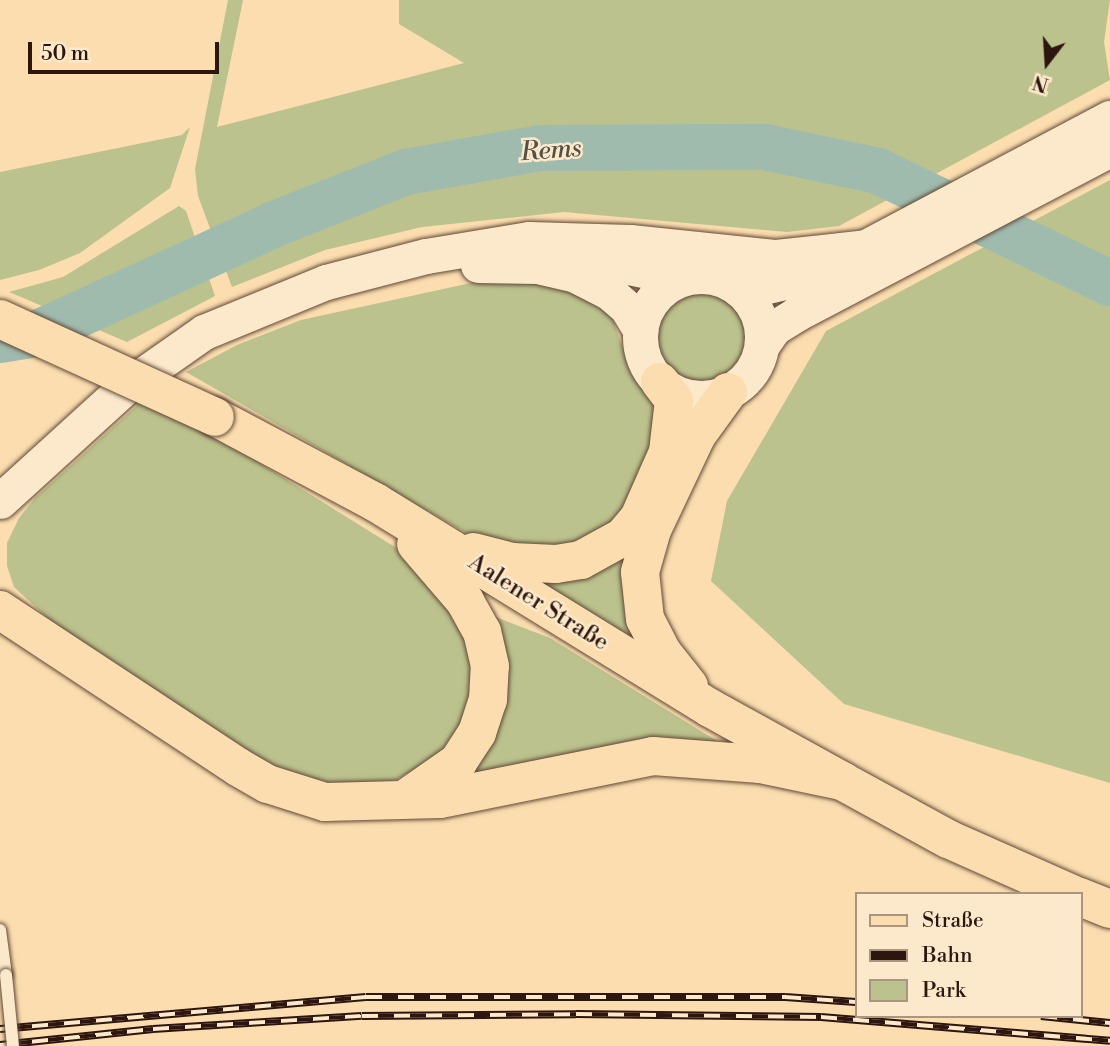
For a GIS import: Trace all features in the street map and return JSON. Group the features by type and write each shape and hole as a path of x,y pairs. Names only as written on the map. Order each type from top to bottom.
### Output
{"main road":[{"path":"710,708 676,672 651,633 641,604 640,572 652,530 696,435 728,392 756,365 762,345 774,328 890,246 1021,167 1110,118"},
{"path":"496,245 682,278 701,275 736,287 759,288 801,279 890,246 1058,178 1110,149"},
{"path":"0,501 146,373 204,332 287,295 378,267 496,245 583,239 776,257 890,246"},
{"path":"146,373 317,305 375,286 478,265 537,266 575,275 610,293 627,308 640,330 643,356 674,400 668,452 639,518 605,549 581,560 531,564 436,540"},
{"path":"640,330 650,301 682,278"},
{"path":"736,287 757,313 762,345"},
{"name":"Aalener Straße","path":"0,319 215,417 375,502 710,708 948,839 1067,892"},
{"path":"660,382 690,397 728,392"},
{"path":"375,502 442,570 465,601 482,632 490,666 488,701 471,743 440,777 398,803"},
{"path":"0,610 268,784 326,802 398,803 499,790 614,761 653,756 734,760 842,782"},
{"path":"1082,898 1110,909"}],"lane":[{"path":"0,930 13,1046"}],"green space":[{"path":"228,0 243,0 217,127 464,63 399,24 399,0 1110,0 1104,42 1110,80 839,226 787,232 564,212 422,227 325,250 232,287 198,196 195,169"},
{"path":"190,127 170,188 80,253 39,270 0,280 0,172 182,135"},
{"path":"1110,180 1110,783 844,704 711,581 727,501 826,331"},
{"path":"179,206 186,211 215,296 127,342 9,292 63,277"},
{"path":"503,276 543,280 601,306 613,320 631,372 656,410 662,442 621,521 558,552 482,542 186,372 237,345 301,320"},
{"path":"700,289 718,293 734,303 744,319 748,337 744,355 734,371 718,381 700,385 682,381 666,371 656,355 652,337 656,319 666,303 682,293"},
{"path":"142,401 221,439 403,552 460,609 476,675 467,712 452,741 430,762 395,780 358,787 318,783 273,767 66,635 14,587 7,566 7,543 19,518 35,498"},
{"path":"630,548 643,644 523,582"},
{"path":"480,611 550,638 730,749 472,785"}],"waterway":[{"name":"Rems","path":"0,340 36,334 277,223 406,172 541,148 765,147 878,171 1110,283"}],"railway":[{"path":"0,1029 366,997 785,997 855,1002"},
{"path":"0,1045 153,1029 362,1016 576,1014 821,1017 1110,1041"},
{"path":"1061,1018 1110,1023"}]}
